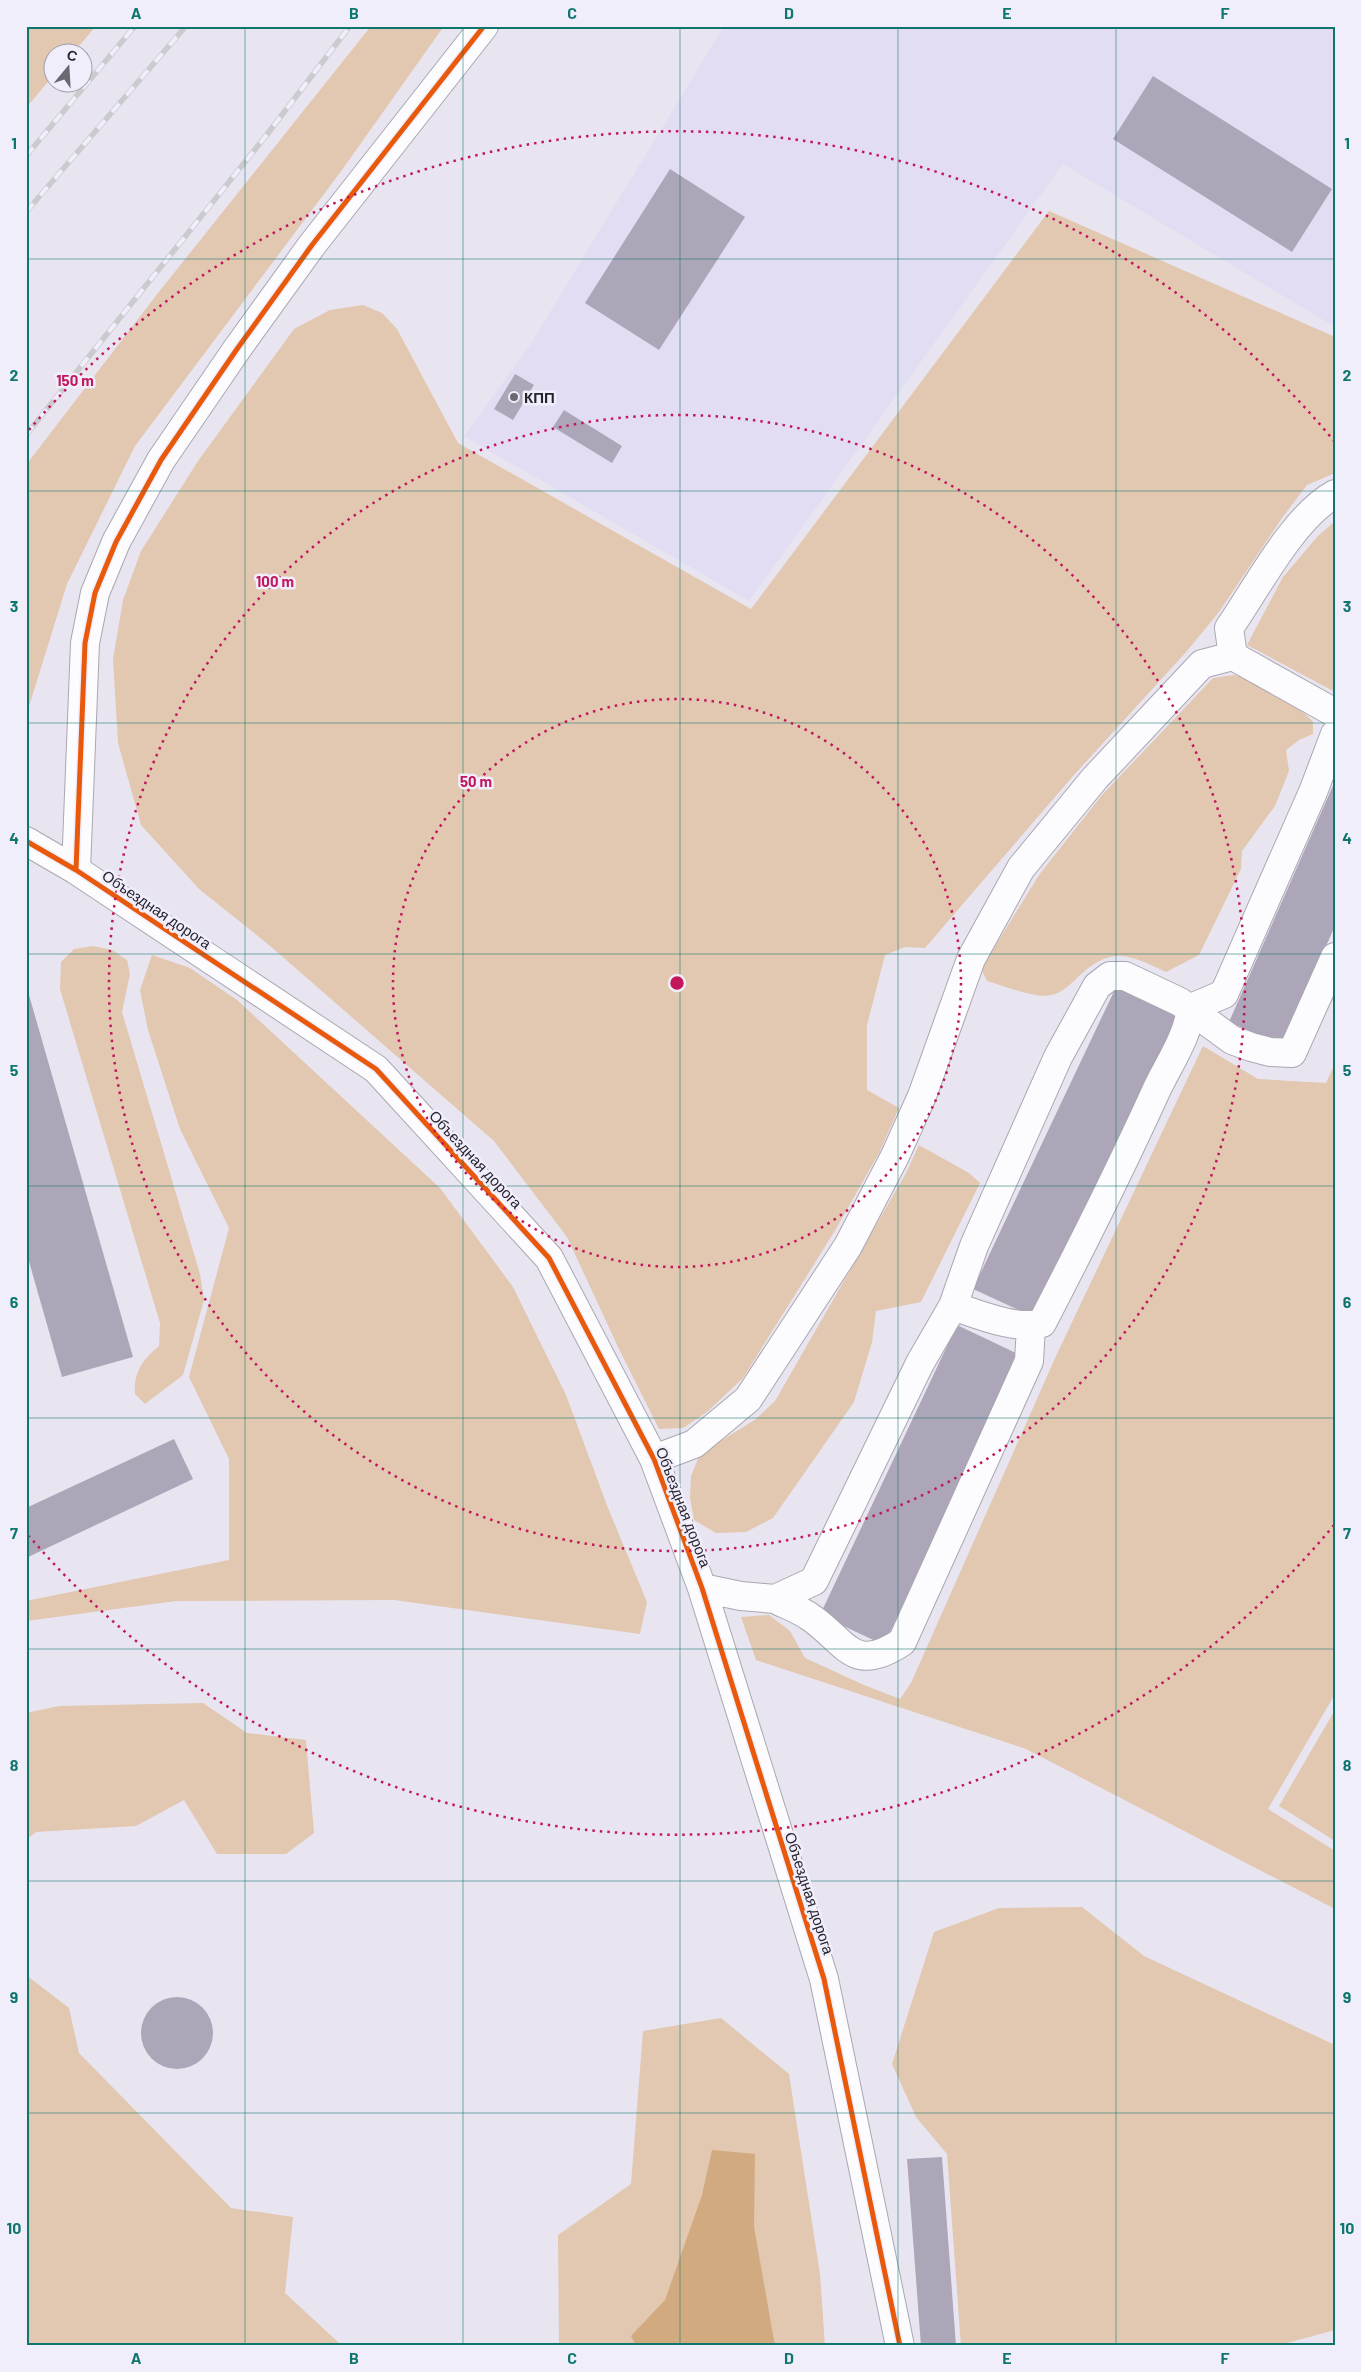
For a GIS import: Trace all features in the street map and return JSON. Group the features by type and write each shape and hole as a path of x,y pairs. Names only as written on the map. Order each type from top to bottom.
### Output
{"street":[{"path":"76,870 85,644 95,593 116,542 161,460 237,349 312,245 484,26"},
{"path":"1233,656 1229,628 1296,527 1325,499 1335,494"},
{"path":"654,1458 694,1444 748,1400 848,1246 895,1156 922,1096 971,959 1022,868 1095,778 1202,664 1233,656 1335,713"},
{"path":"1191,1008 1224,994 1313,792 1335,734"},
{"name":"Объездная дорога","path":"26,841 76,870 376,1070 549,1258 654,1458 702,1588 824,1979 900,2346"},
{"path":"775,1599 814,1581 920,1363 953,1306 974,1246 1006,1171 1058,1057 1096,986 1110,976 1125,976 1191,1008 1232,1040 1270,1052 1292,1053 1335,957"},
{"path":"953,1306 987,1317 1031,1326 1042,1323 1104,1206 1173,1054 1189,1025 1191,1008"},
{"path":"702,1588 741,1596 775,1599 810,1617 838,1643 864,1658 884,1654 902,1642 1029,1362 1031,1326"}],"shaded area":[{"path":"26,26 96,26 82,42 42,42 42,89 26,108"},
{"path":"371,26 444,26 342,170 135,446 67,584 26,716 26,465 158,293"},
{"path":"724,26 1335,26 1335,327 1063,164 749,601 464,436 528,348"},
{"path":"1049,211 1335,337 1335,473 1307,485 1282,518 1219,612 1187,651 1073,776 925,948 905,947 885,955 867,1025 867,1090 899,1108 879,1153 836,1229 743,1378 707,1412 683,1428 659,1429 619,1349 567,1237 494,1141 269,945 199,889 141,825 118,743 113,659 123,600 141,551 198,461 294,329 330,310 363,305 382,313 397,329 458,443 751,609"},
{"path":"1335,521 1335,692 1247,645 1283,577 1318,536"},
{"path":"1234,675 1265,686 1297,707 1313,722 1313,734 1299,740 1286,750 1289,771 1275,806 1242,851 1241,869 1199,955 1166,972 1142,961 1121,956 1112,957 1101,960 1091,966 1059,992 1045,996 987,981 981,969 1039,875 1102,795 1213,678"},
{"path":"93,946 112,950 127,960 130,974 122,1012 200,1274 204,1300 183,1375 145,1404 135,1394 137,1373 148,1356 159,1346 160,1323 60,989 61,962 74,949"},
{"path":"152,955 190,968 237,1000 440,1188 513,1287 566,1395 608,1508 647,1602 640,1634 394,1600 176,1601 26,1621 26,1601 229,1560 229,1459 189,1377 229,1228 180,1129 148,1030 140,990"},
{"path":"1203,1046 1258,1079 1326,1083 1335,1063 1335,1694 1268,1809 1335,1851 1335,1909 1026,1749 756,1660 741,1617 769,1615 790,1631 805,1658 900,1699 911,1683 1056,1356"},
{"path":"919,1145 969,1173 980,1183 921,1302 876,1311 872,1342 854,1402 773,1518 746,1532 716,1533 694,1520 690,1498 691,1476 700,1454 756,1419 775,1401 906,1173"},
{"path":"203,1703 247,1733 306,1740 314,1833 286,1854 217,1854 184,1800 136,1826 36,1832 26,1840 26,1713 59,1706"},
{"path":"1335,1710 1335,1841 1279,1806"},
{"path":"1082,1907 1144,1956 1335,2045 1335,2330 1276,2346 961,2346 947,2154 916,2117 892,2064 934,1932 999,1908"},
{"path":"26,1975 69,2008 79,2053 231,2208 293,2217 285,2293 339,2343 430,2346 26,2346"},
{"path":"721,2018 789,2074 820,2274 825,2346 559,2346 558,2235 631,2184 643,2031"},
{"path":"712,2150 755,2154 754,2227 775,2346 636,2346 631,2336 665,2300 702,2195"}],"building":[{"path":"1153,76 1332,189 1292,252 1113,139"},
{"path":"670,169 745,217 659,350 585,303"},
{"name":"КПП","path":"515,374 534,385 513,420 494,409"},
{"path":"564,410 622,446 612,463 553,427"},
{"path":"1335,781 1335,926 1282,1045 1229,1022"},
{"path":"1117,985 1179,1015 1036,1318 973,1289"},
{"path":"27,988 133,1357 62,1377 26,1251"},
{"path":"957,1325 1020,1355 884,1645 820,1615"},
{"path":"174,1439 193,1479 26,1558 26,1508"},
{"path":"177,1997 197,2003 207,2013 213,2033 207,2053 197,2063 177,2069 157,2063 147,2053 141,2033 147,2013 157,2003"},
{"path":"942,2157 956,2346 921,2346 907,2159"}],"railway":[{"path":"26,156 135,26"},
{"path":"26,212 186,26"},
{"path":"26,435 265,137 350,26"}],"cycle path":[{"path":"76,870 85,643 95,593 116,542 161,460 237,349 312,245 484,26"},
{"path":"26,841 76,870 376,1069 549,1258 654,1459 702,1588 824,1979 900,2346"}],"place":[{"name":"КПП","path":"514,397"}]}
